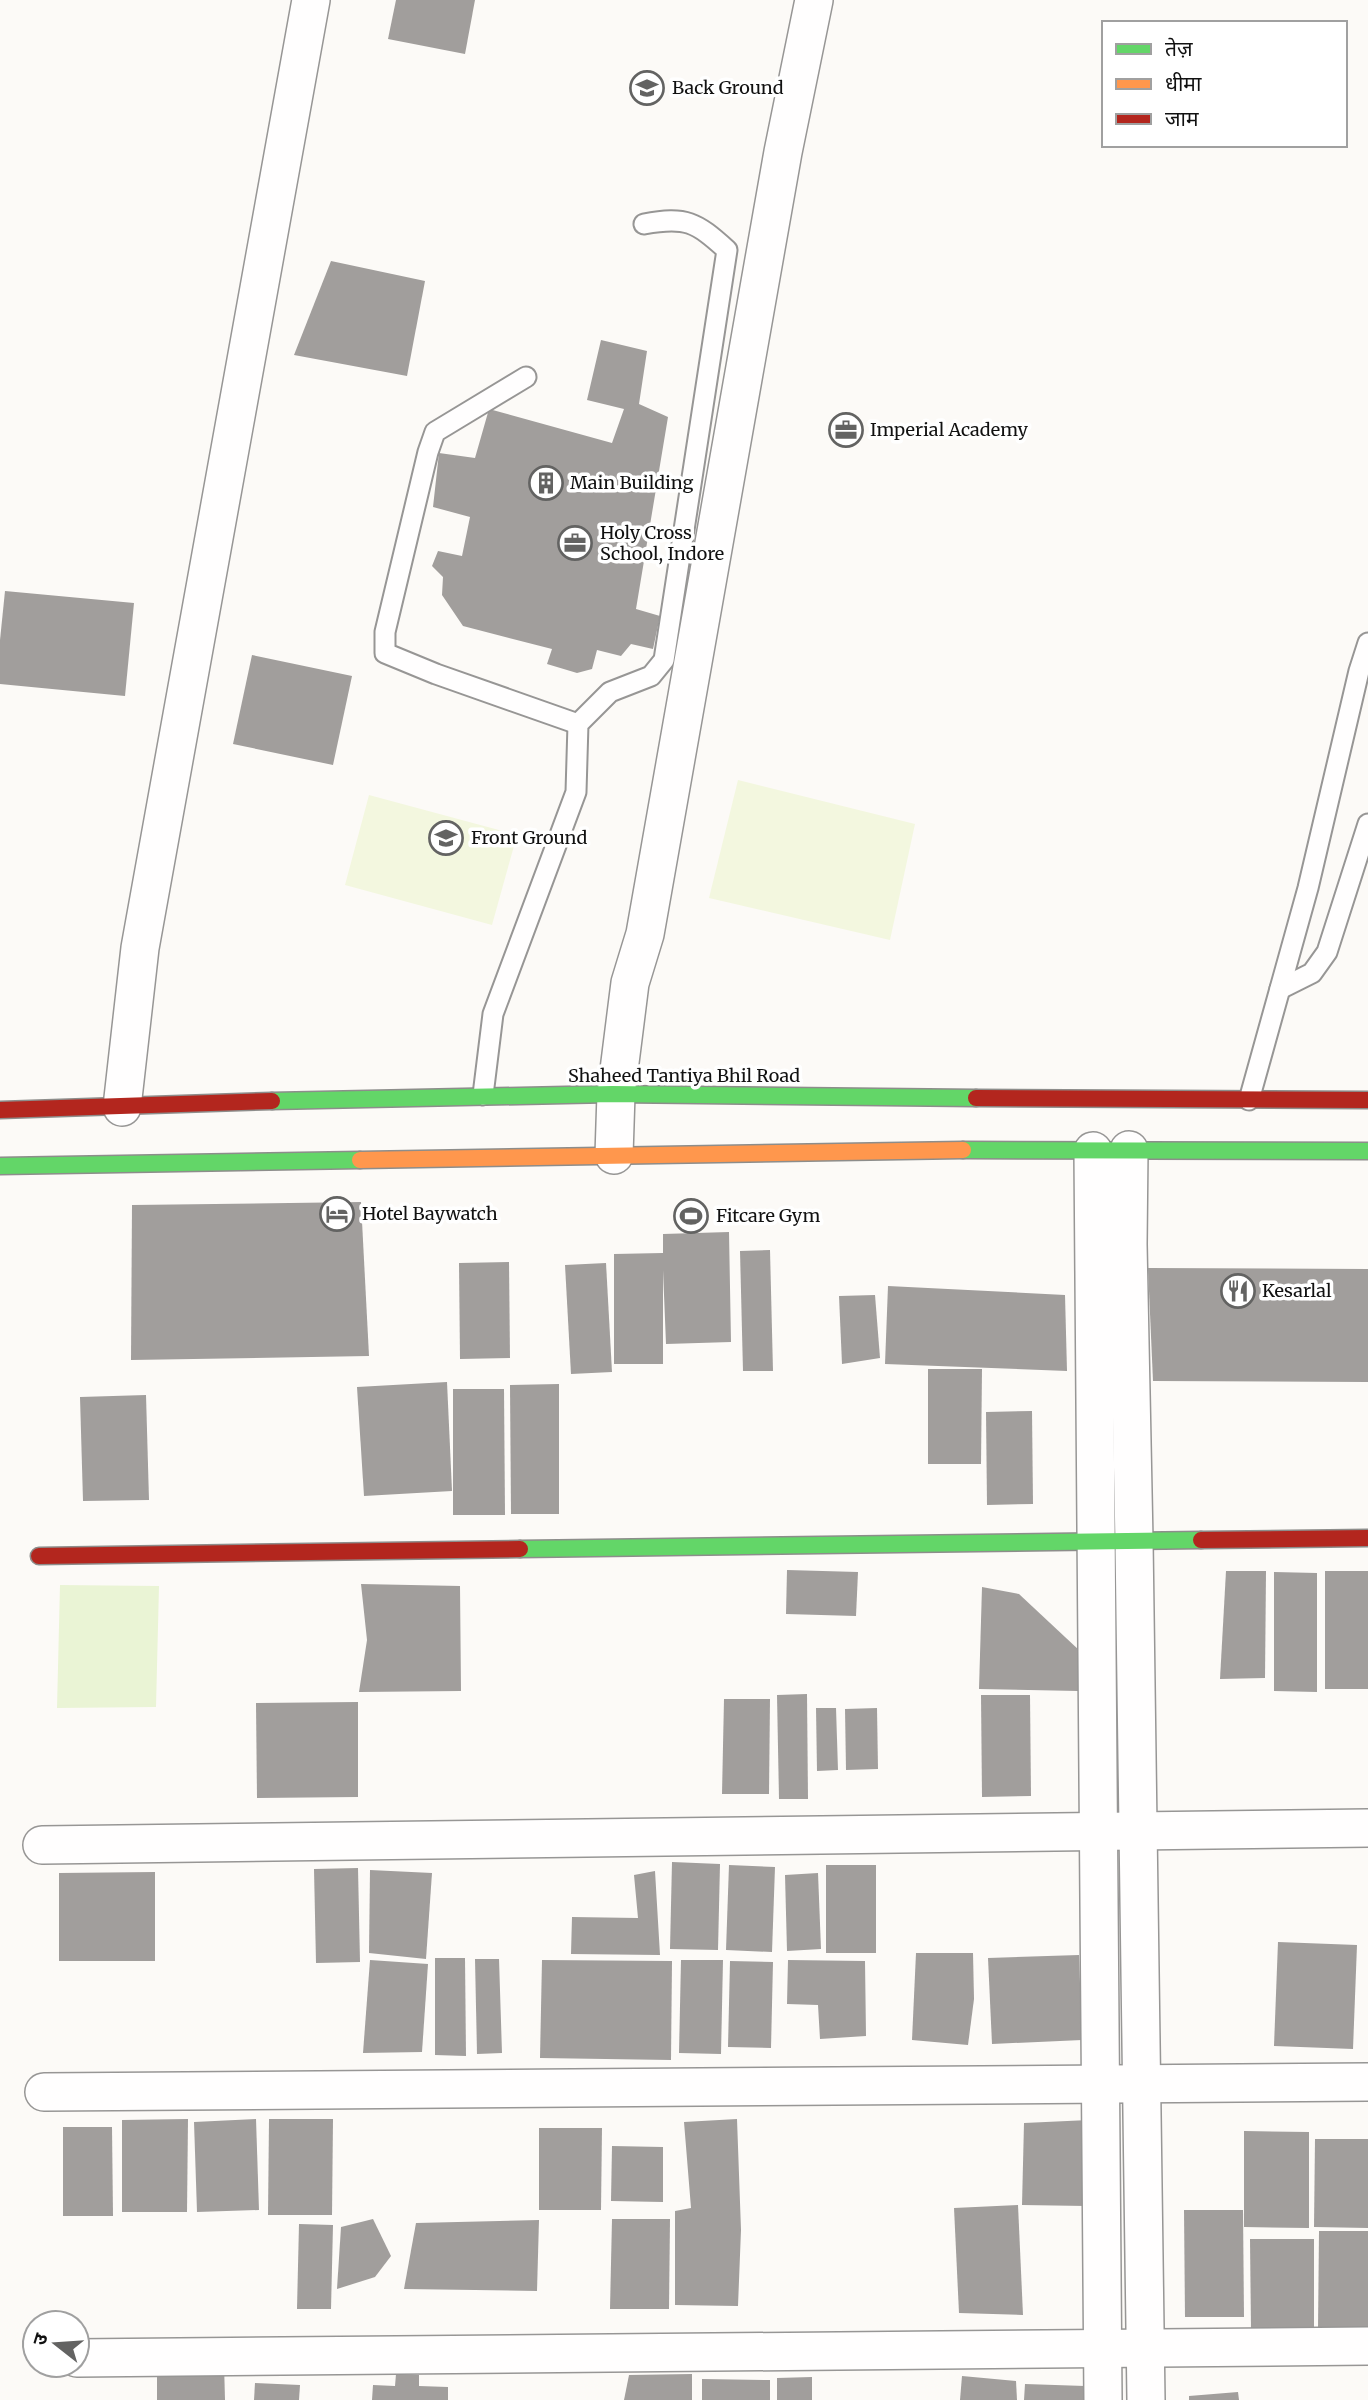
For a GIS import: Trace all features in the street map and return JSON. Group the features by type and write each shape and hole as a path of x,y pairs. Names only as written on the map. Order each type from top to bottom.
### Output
{"main road":[{"name":"Shaheed Tantiya Bhil Road","path":"0,1110 483,1095 616,1094 1193,1106 1249,1100 1368,1100"},
{"path":"0,1166 919,1150 1093,1151 1193,1144 1368,1151"},
{"path":"39,1556 1368,1538"}],"street":[{"path":"122,1107 140,948 311,0"},
{"path":"614,1155 616,1094 630,983 645,934 783,152 814,0"},
{"path":"1129,1150 1128,1244 1146,2400"},
{"path":"1093,1151 1103,2400"},
{"path":"42,1846 1368,1828"},
{"path":"44,2092 1368,2082"},
{"path":"91,2358 1368,2346"}],"lane":[{"path":"483,1095 493,1014 576,792 578,724 610,692 651,676 664,660 727,250 701,227 670,219 644,223"},
{"path":"526,377 435,432 384,632 385,653 436,674 578,724"},
{"path":"1249,1100 1308,888 1368,643"},
{"path":"1280,989 1312,973 1327,952 1368,824"}],"green space":[{"path":"738,780 915,824 890,940 709,898"},
{"path":"369,795 517,835 492,925 345,885"},
{"path":"60,1585 159,1586 156,1707 57,1708"}],"building":[{"path":"396,0 475,0 465,54 388,39"},
{"path":"331,261 425,281 407,376 294,355"},
{"name":"Main Building","path":"601,340 647,351 639,404 668,417 636,609 660,616 653,649 631,644 621,656 597,650 592,669 577,673 547,664 552,649 463,626 442,595 443,577 432,566 438,551 462,556 470,517 433,507 439,453 475,458 489,409 612,443 624,409 587,400"},
{"path":"5,591 134,603 125,696 0,684 0,640"},
{"path":"252,655 352,676 333,765 233,744"},
{"path":"361,1202 369,1356 131,1360 132,1205"},
{"path":"729,1232 731,1342 666,1344 663,1270 663,1364 614,1364 614,1254 663,1253 663,1234"},
{"path":"770,1250 773,1371 743,1371 740,1251"},
{"path":"509,1262 510,1358 460,1359 459,1263"},
{"path":"606,1263 612,1372 571,1374 565,1265"},
{"path":"1148,1268 1368,1269 1368,1382 1153,1381"},
{"path":"888,1286 1065,1295 1067,1371 885,1364"},
{"path":"875,1295 880,1358 842,1364 839,1296"},
{"path":"928,1369 982,1369 981,1464 928,1464"},
{"path":"447,1382 452,1491 364,1496 357,1387"},
{"path":"559,1384 559,1514 511,1514 510,1385"},
{"path":"453,1389 504,1389 505,1515 453,1515"},
{"path":"146,1395 149,1500 83,1501 80,1397"},
{"path":"1032,1411 1033,1504 987,1505 986,1412"},
{"path":"787,1570 858,1572 856,1616 786,1614"},
{"path":"1226,1571 1266,1571 1265,1678 1220,1679"},
{"path":"1325,1571 1368,1571 1368,1689 1325,1689"},
{"path":"1274,1572 1317,1573 1317,1692 1274,1691"},
{"path":"361,1584 460,1586 461,1691 359,1692 367,1640"},
{"path":"982,1587 1019,1594 1080,1651 1078,1691 979,1689"},
{"path":"807,1694 808,1799 779,1799 777,1695"},
{"path":"981,1695 1030,1695 1031,1796 982,1797"},
{"path":"724,1699 770,1699 769,1794 722,1794"},
{"path":"358,1702 358,1797 257,1798 256,1703"},
{"path":"816,1708 836,1708 838,1770 817,1771"},
{"path":"877,1708 878,1769 846,1770 845,1709"},
{"path":"672,1862 720,1864 718,1950 670,1949"},
{"path":"729,1865 775,1867 772,1952 726,1950"},
{"path":"826,1865 876,1865 876,1953 826,1953"},
{"path":"358,1868 360,1962 316,1963 314,1869"},
{"path":"370,1870 432,1873 426,1959 369,1953"},
{"path":"655,1871 660,1955 571,1954 572,1917 638,1918 634,1875"},
{"path":"155,1872 155,1961 59,1961 59,1873"},
{"path":"818,1873 821,1949 787,1951 785,1875"},
{"path":"1278,1942 1357,1945 1353,2049 1274,2046"},
{"path":"916,1953 973,1953 974,1999 968,2045 912,2040"},
{"path":"1079,1955 1082,2040 992,2044 988,1958"},
{"path":"435,1958 465,1958 466,2056 435,2055"},
{"path":"475,1959 499,1959 502,2053 477,2054"},
{"path":"370,1960 428,1964 422,2052 363,2053"},
{"path":"542,1960 672,1961 671,2060 540,2058"},
{"path":"681,1960 723,1960 721,2054 679,2053"},
{"path":"788,1960 865,1961 866,2036 820,2039 818,2005 787,2004"},
{"path":"730,1961 773,1962 771,2048 728,2047"},
{"path":"188,2119 187,2212 122,2212 122,2120"},
{"path":"256,2119 259,2210 197,2212 194,2122"},
{"path":"269,2119 333,2119 332,2215 268,2215"},
{"path":"737,2119 741,2230 738,2306 675,2305 675,2211 691,2208 684,2122"},
{"path":"1089,2120 1086,2206 1022,2205 1024,2123"},
{"path":"63,2127 112,2127 113,2216 63,2216"},
{"path":"539,2128 602,2128 601,2210 539,2210"},
{"path":"1244,2131 1309,2132 1309,2228 1244,2227"},
{"path":"1315,2139 1368,2139 1368,2228 1314,2227"},
{"path":"612,2146 663,2147 663,2202 611,2201"},
{"path":"1018,2205 1023,2315 959,2313 954,2208"},
{"path":"1184,2210 1243,2210 1244,2317 1185,2317"},
{"path":"373,2219 391,2256 375,2277 337,2289 341,2227"},
{"path":"612,2219 670,2219 669,2309 610,2309"},
{"path":"539,2220 537,2291 404,2289 416,2223"},
{"path":"299,2224 333,2225 331,2309 297,2309"},
{"path":"1319,2231 1368,2231 1368,2330 1318,2329"},
{"path":"1250,2239 1314,2239 1314,2330 1251,2330"},
{"path":"224,2363 225,2400 157,2400 157,2364"},
{"path":"396,2374 419,2375 419,2386 448,2387 448,2400 372,2400 373,2385 395,2386"},
{"path":"692,2374 692,2400 624,2400 629,2375"},
{"path":"962,2376 1016,2381 1017,2400 960,2400"},
{"path":"812,2377 812,2400 777,2400 777,2378"},
{"path":"702,2379 770,2380 770,2400 702,2400"},
{"path":"255,2383 300,2385 299,2400 254,2400"},
{"path":"1025,2384 1085,2386 1085,2400 1024,2400"},
{"path":"1238,2392 1239,2400 1189,2400 1189,2396"}],"traffic: fast":[{"path":"272,1101 612,1094 976,1098"},
{"path":"963,1150 1368,1151"},
{"path":"0,1166 360,1160"},
{"path":"520,1549 1201,1540"}],"traffic: slow":[{"path":"360,1160 963,1150"}],"traffic: jam":[{"path":"976,1098 1368,1100"},
{"path":"0,1110 272,1101"},
{"path":"1201,1540 1368,1538"},
{"path":"39,1556 520,1549"}],"place":[{"name":"Back Ground","path":"647,88"},
{"name":"Imperial Academy","path":"846,430"},
{"name":"Main Building","path":"546,483"},
{"name":"Holy Cross School, Indore","path":"575,543"},
{"name":"Front Ground","path":"446,838"},
{"name":"Hotel Baywatch","path":"337,1214"},
{"name":"Fitcare Gym","path":"691,1216"},
{"name":"Kesarlal","path":"1238,1291"}]}
